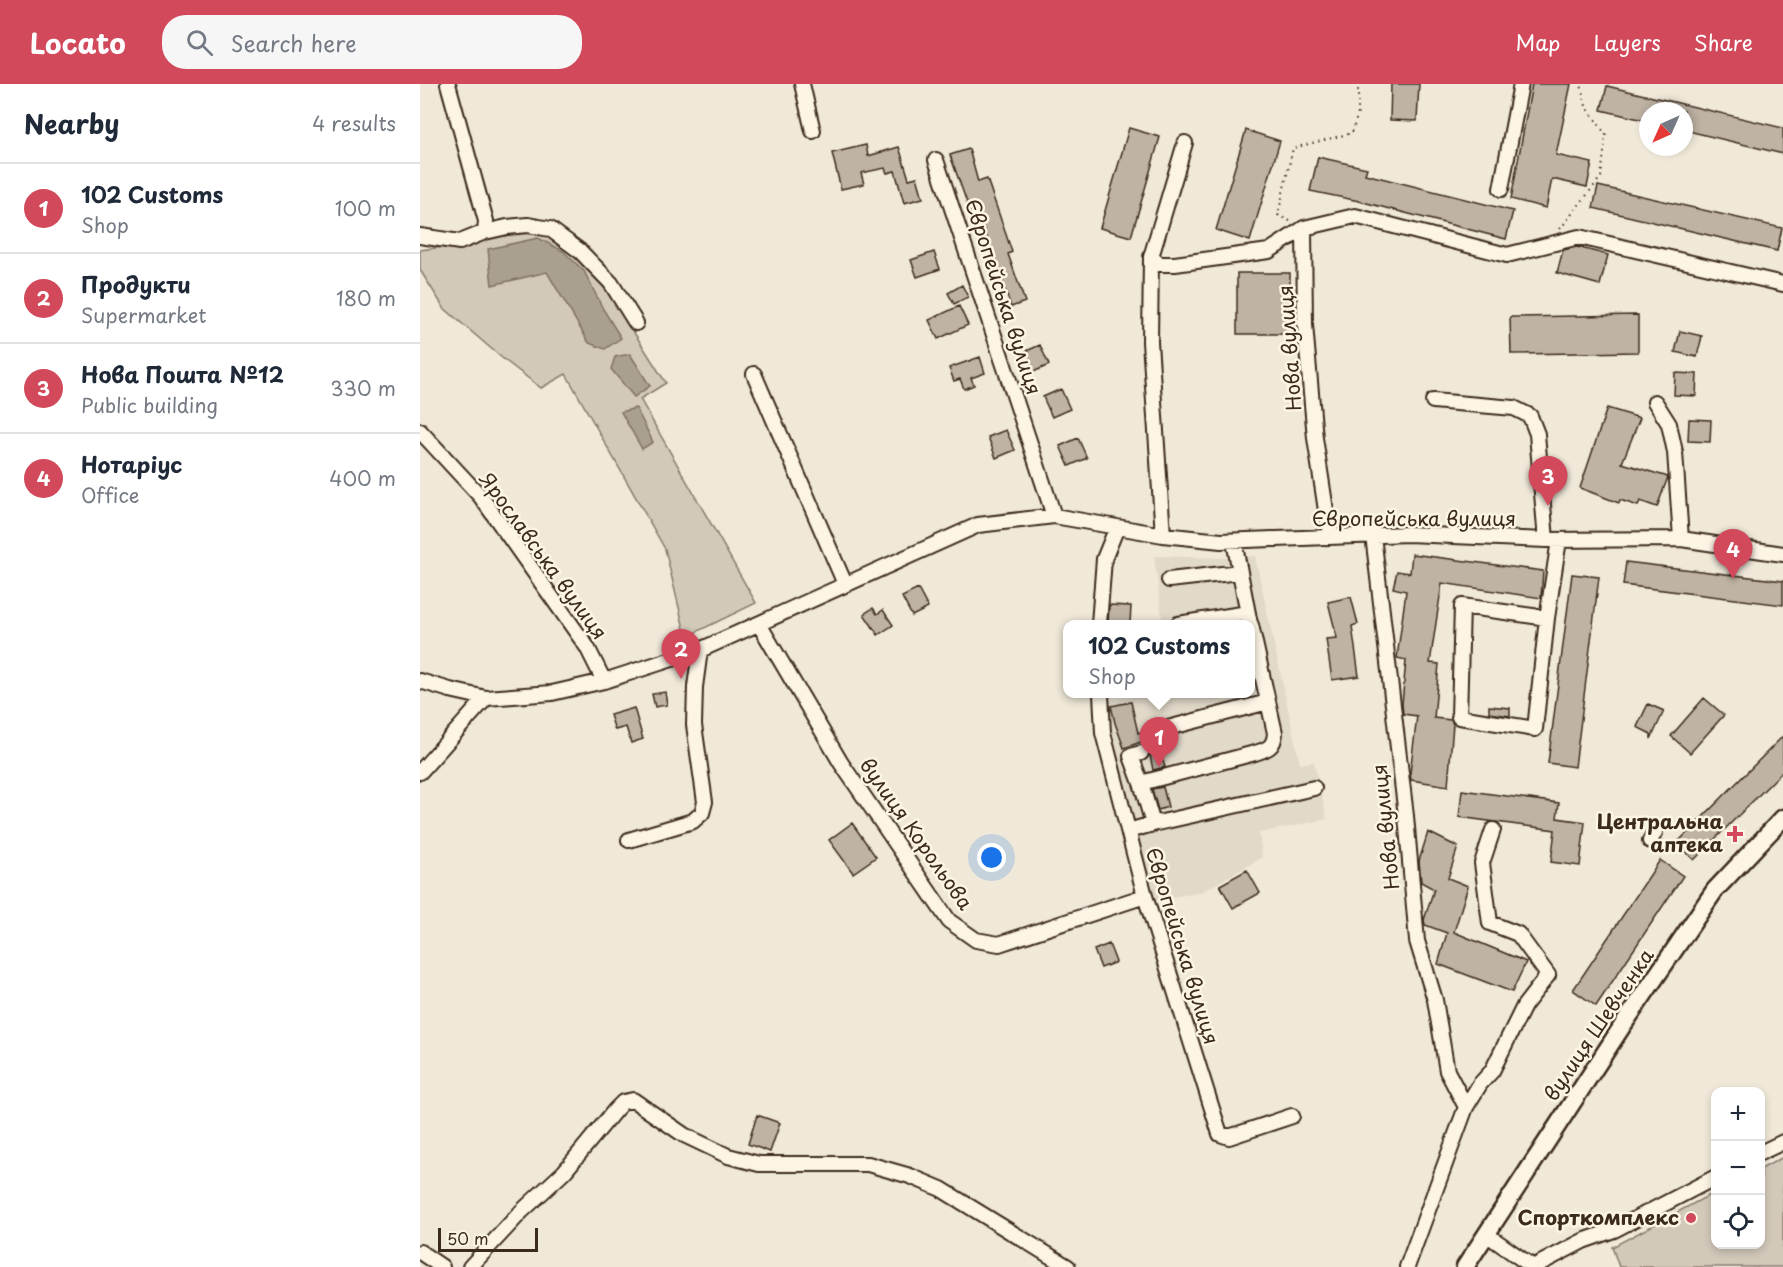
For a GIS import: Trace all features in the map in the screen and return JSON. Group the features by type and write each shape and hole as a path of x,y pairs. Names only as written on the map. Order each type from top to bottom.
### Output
{"main road":[{"name":"вулиця Шевченка","path":"1465,1267 1621,1028 1715,890 1783,818"}],"street":[{"path":"448,84 486,221 485,232"},
{"path":"802,84 813,131"},
{"path":"1501,189 1521,84"},
{"path":"1163,535 1150,342 1151,257 1185,143"},
{"name":"Європейська вулиця","path":"936,160 1054,516"},
{"path":"1151,257 1159,264 1175,264 1269,251 1304,228 1355,216 1507,255 1579,237 1783,284"},
{"path":"420,236 460,242 507,226 528,225 550,229 580,251 611,282 636,323"},
{"name":"Нова вулиця","path":"1304,228 1305,325 1316,438 1327,517 1332,536"},
{"path":"754,374 844,584"},
{"path":"1433,400 1514,408 1530,416 1537,434 1552,540 1547,618 1535,729 1459,717 1462,606 1547,618"},
{"path":"1655,402 1669,424 1675,452 1681,539"},
{"name":"Ярославська вулиця","path":"420,431 481,497 587,647 604,681"},
{"name":"Європейська вулиця","path":"420,681 486,698 552,693 604,681 700,650 978,525 1054,516 1163,535 1221,541 1408,534 1552,540 1681,539 1783,554"},
{"path":"1099,620 1104,559 1117,527"},
{"name":"Нова вулиця","path":"1373,535 1406,816 1417,941 1435,1000 1447,1071 1466,1107"},
{"path":"1234,541 1250,620"},
{"path":"1169,580 1240,572"},
{"name":"вулиця Корольова","path":"759,624 841,762 949,921 976,940 999,944 1144,896"},
{"path":"628,840 693,821 702,813 705,802 694,725 695,687 700,650"},
{"path":"1141,783 1268,749 1274,743 1275,733 1268,702 1255,663"},
{"path":"420,772 486,698"},
{"name":"Європейська вулиця","path":"1101,698 1103,733 1144,896 1220,1134 1229,1137 1292,1116"},
{"path":"1160,730 1268,702"},
{"path":"1141,753 1131,756 1153,824"},
{"path":"1135,829 1314,788"},
{"path":"1407,1267 1466,1107 1480,1084 1492,1071 1524,1006 1548,975 1518,934 1490,923 1482,863 1493,830"},
{"path":"470,1267 522,1211 564,1172 616,1109 623,1102 633,1100 684,1136 728,1156 759,1164 868,1164 910,1176 941,1189 1068,1267"},
{"path":"1765,1152 1783,1142"},
{"path":"1486,1234 1533,1267 1583,1241 1614,1230 1711,1180"},
{"path":"420,1252 442,1267"}],"path":[{"path":"1304,228 1278,215 1293,148 1352,133 1358,113 1358,84"},
{"path":"1547,245 1601,177 1606,135 1586,106 1581,84"}],"shaded area":[{"path":"526,230 549,236 589,266 666,383 640,399 756,603 686,637 665,549 566,374 541,388 444,308 420,270 420,250 460,245"},
{"path":"538,238 563,251 584,271 621,338 605,349 589,343 547,272 492,285 488,249"},
{"path":"630,354 650,386 634,397 611,369 615,357"},
{"path":"636,408 653,442 642,449 621,412"},
{"path":"1154,556 1223,558 1255,556 1300,764 1314,762 1327,819 1259,833 1262,858 1201,892 1154,900 1108,729 1106,702 1127,698 1255,698 1255,620 1162,620"},
{"name":"Спорткомплекс","path":"1783,1157 1783,1267 1619,1267 1612,1247 1711,1194 1711,1249 1765,1249 1765,1167"}],"building":[{"path":"1391,84 1419,84 1417,121 1390,120"},
{"path":"1532,84 1571,84 1556,155 1592,163 1587,187 1552,179 1546,208 1511,199"},
{"path":"1607,86 1674,102 1639,102 1639,119 1601,110"},
{"path":"1693,107 1783,128 1783,154 1693,132"},
{"path":"1129,128 1160,137 1131,237 1100,228"},
{"path":"1246,130 1280,141 1250,241 1216,230"},
{"path":"866,145 868,156 899,147 909,179 917,177 923,198 904,203 895,171 887,173 885,168 861,173 864,184 841,189 832,153"},
{"path":"969,149 978,182 987,179 1012,252 1008,254 1025,302 1011,307 978,212 971,214 950,155"},
{"path":"1318,157 1367,168 1365,174 1513,211 1506,239 1359,201 1310,191"},
{"path":"1598,186 1782,228 1777,251 1593,208"},
{"path":"1577,247 1608,255 1600,285 1557,273 1563,250"},
{"path":"934,252 940,269 917,277 911,260"},
{"path":"1237,273 1290,273 1290,334 1237,334"},
{"path":"962,285 968,297 954,304 948,293"},
{"path":"959,306 968,325 938,339 929,320"},
{"path":"1638,315 1638,352 1511,354 1510,317"},
{"path":"1680,331 1702,336 1697,357 1675,352"},
{"path":"1040,345 1049,365 1031,373 1022,353"},
{"path":"980,357 985,373 971,378 974,385 964,389 960,379 954,381 949,368"},
{"path":"1675,373 1697,374 1696,396 1674,395"},
{"path":"1061,389 1070,409 1052,417 1043,397"},
{"path":"1607,408 1640,418 1622,463 1668,477 1657,507 1640,501 1638,506 1620,500 1619,503 1580,488"},
{"path":"1689,419 1711,420 1710,442 1688,441"},
{"path":"1006,430 1015,450 996,458 988,437"},
{"path":"1078,438 1087,458 1069,466 1060,446"},
{"path":"1412,554 1543,571 1541,598 1442,583 1430,663 1439,664 1434,718 1451,720 1453,724 1448,786 1411,780 1417,716 1403,714 1406,660 1397,658 1406,591 1393,588 1397,571 1410,573"},
{"path":"1626,562 1783,581 1783,605 1623,585"},
{"path":"1572,574 1599,577 1575,767 1548,763"},
{"path":"918,589 928,608 912,616 902,597"},
{"path":"1351,597 1358,624 1352,626 1359,676 1332,680 1326,639 1337,638 1328,602"},
{"path":"1109,605 1131,606 1130,620 1108,620"},
{"path":"873,608 877,614 883,610 893,625 878,635 864,614"},
{"path":"665,692 667,705 655,707 652,694"},
{"path":"1704,698 1724,715 1690,753 1671,736"},
{"path":"1131,702 1138,733 1151,728 1165,767 1153,770 1149,750 1144,741 1124,748 1111,706"},
{"path":"1648,704 1664,711 1651,739 1651,734 1637,727"},
{"path":"1489,706 1510,708 1510,716 1489,713"},
{"path":"634,708 643,739 631,743 626,727 615,730 610,715"},
{"path":"1783,736 1783,771 1694,860 1677,843"},
{"path":"1163,787 1168,807 1158,810 1152,789"},
{"path":"1462,790 1559,803 1557,818 1585,822 1580,866 1551,862 1555,830 1459,817"},
{"path":"852,823 876,857 853,873 829,840"},
{"path":"1428,832 1458,847 1448,878 1468,886 1454,932 1526,962 1512,992 1438,964 1447,933 1425,925 1424,920 1434,889 1421,882 1419,861"},
{"path":"1660,860 1683,876 1596,1006 1573,990"},
{"path":"1247,870 1260,893 1233,908 1220,885"},
{"path":"1109,944 1116,962 1101,968 1094,950"},
{"path":"757,1115 780,1123 770,1152 748,1144"}],"place":[{"name":"Нова Пошта №12","path":"1548,506"},
{"name":"Нотаріус","path":"1733,579"},
{"name":"Продукти","path":"681,679"},
{"name":"102 Customs","path":"1159,767"},
{"name":"Центральна аптека","path":"1735,834"},
{"name":"Спорткомплекс","path":"1691,1218"}]}
